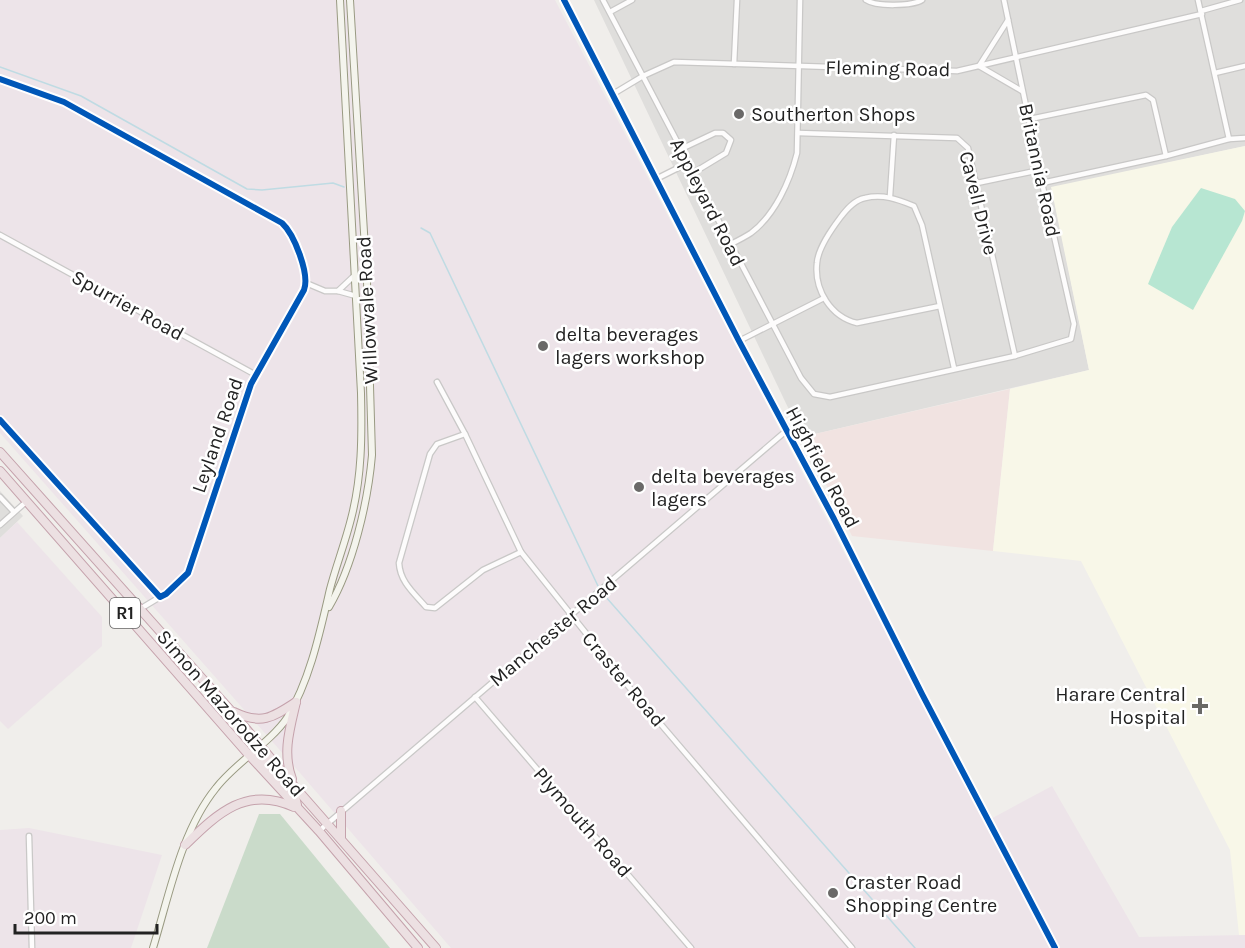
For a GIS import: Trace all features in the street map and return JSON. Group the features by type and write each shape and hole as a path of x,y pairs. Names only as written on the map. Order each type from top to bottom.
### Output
{"highway":[{"name":"Simon Mazorodze Road","path":"0,452 232,712 254,750 294,786 436,948"},
{"name":"Simon Mazorodze Road","path":"0,471 254,750 298,809 418,948"},
{"path":"232,712 248,718 263,719 278,714 296,702"},
{"path":"294,786 286,758 296,702"},
{"path":"185,845 213,818 246,801 274,800 298,809"},
{"path":"341,812 341,838"},
{"path":"328,823 327,830 342,848 348,865"}],"main road":[{"name":"Willowvale Road","path":"153,948 185,845 199,813 210,795 280,726 296,702 326,612 332,582 351,519 361,471 362,426 340,0"},
{"name":"Willowvale Road","path":"326,612 341,584 361,521 371,473 372,455 367,282 350,0"},
{"name":"Highfield Road","path":"564,0 739,342 1055,948"}],"street":[{"name":"Appleyard Road","path":"603,0 772,325 807,387 814,394 839,396 954,368"},
{"path":"610,12 632,0"},
{"path":"734,64 737,0"},
{"path":"731,244 756,229 766,218 784,189 795,162 798,133 800,0"},
{"path":"866,0 876,4 915,4 922,0"},
{"name":"Britannia Road","path":"1004,0 1014,56 1030,119 1074,324 1071,339 1015,356"},
{"path":"1198,0 1229,139"},
{"name":"Fleming Road","path":"613,94 643,76 674,62 957,71 1201,12 1240,0"},
{"path":"1008,20 978,66 1022,90"},
{"path":"1215,73 1245,66"},
{"path":"0,79 64,102 282,223 292,234 306,275 306,283 325,291 338,291 356,296"},
{"path":"1030,119 1146,95 1153,100 1166,156"},
{"path":"681,148 715,133 723,133 731,141 726,153 693,173"},
{"name":"Cavell Drive","path":"798,133 957,138 968,148 1015,356"},
{"path":"890,196 894,135"},
{"path":"1042,183 1166,156 1229,139 1245,138"},
{"path":"656,179 688,163"},
{"path":"977,183 1040,170"},
{"path":"940,306 857,322 840,317 824,298 817,273 817,260 835,225 848,209 861,199 890,196 914,206 918,213 940,306 954,368 1015,356"},
{"name":"Spurrier Road","path":"0,235 256,375"},
{"path":"338,291 355,275"},
{"name":"Leyland Road","path":"140,609 166,594 188,573 247,396 306,283"},
{"path":"739,342 824,298"},
{"name":"Craster Road","path":"437,382 465,434 521,552 629,687 852,948"},
{"path":"0,420 160,597"},
{"name":"Manchester Road","path":"319,831 786,431"},
{"path":"465,434 437,444 430,454 399,563 399,572 403,581 426,607 435,608 483,570 521,552"},
{"path":"0,497 14,512"},
{"path":"0,525 27,501"},
{"name":"Plymouth Road","path":"474,697 691,948"},
{"path":"29,836 32,948"}],"shaded area":[{"path":"0,0 555,0 985,822 1052,786 1139,937 1245,935 1245,948 451,948 0,433"},
{"path":"594,0 1245,0 1245,146 1052,188 1089,370 802,437"},
{"name":"Harare Central Hospital","path":"1245,146 1245,935 1239,935 1230,850 1081,561 993,551 1010,389 1089,370 1051,187"},
{"path":"1010,389 993,551 852,536 802,437"},
{"path":"0,491 23,516 0,538"},
{"path":"17,522 102,617 102,646 8,729 0,721 0,538"},
{"path":"29,828 162,855 131,948 0,948 0,830"}],"green space":[{"path":"1201,188 1235,199 1245,211 1242,221 1193,310 1148,284 1172,227"},
{"path":"259,814 280,814 390,948 207,948"}],"waterway":[{"path":"0,67 81,96 247,189 262,190 333,183 344,187"},
{"path":"421,228 430,233 598,586"},
{"path":"605,596 915,948"}],"cycle path":[{"path":"564,0 1055,948"},
{"path":"0,79 64,102 282,223 287,228 300,255 305,274 304,290 251,384 188,573 160,597 0,420"}],"place":[{"name":"Southerton Shops","path":"739,114"},
{"name":"delta beverages lagers workshop","path":"543,346"},
{"name":"delta beverages lagers","path":"639,487"},
{"name":"Harare Central Hospital","path":"1200,706"},
{"name":"Craster Road Shopping Centre","path":"833,893"}]}
